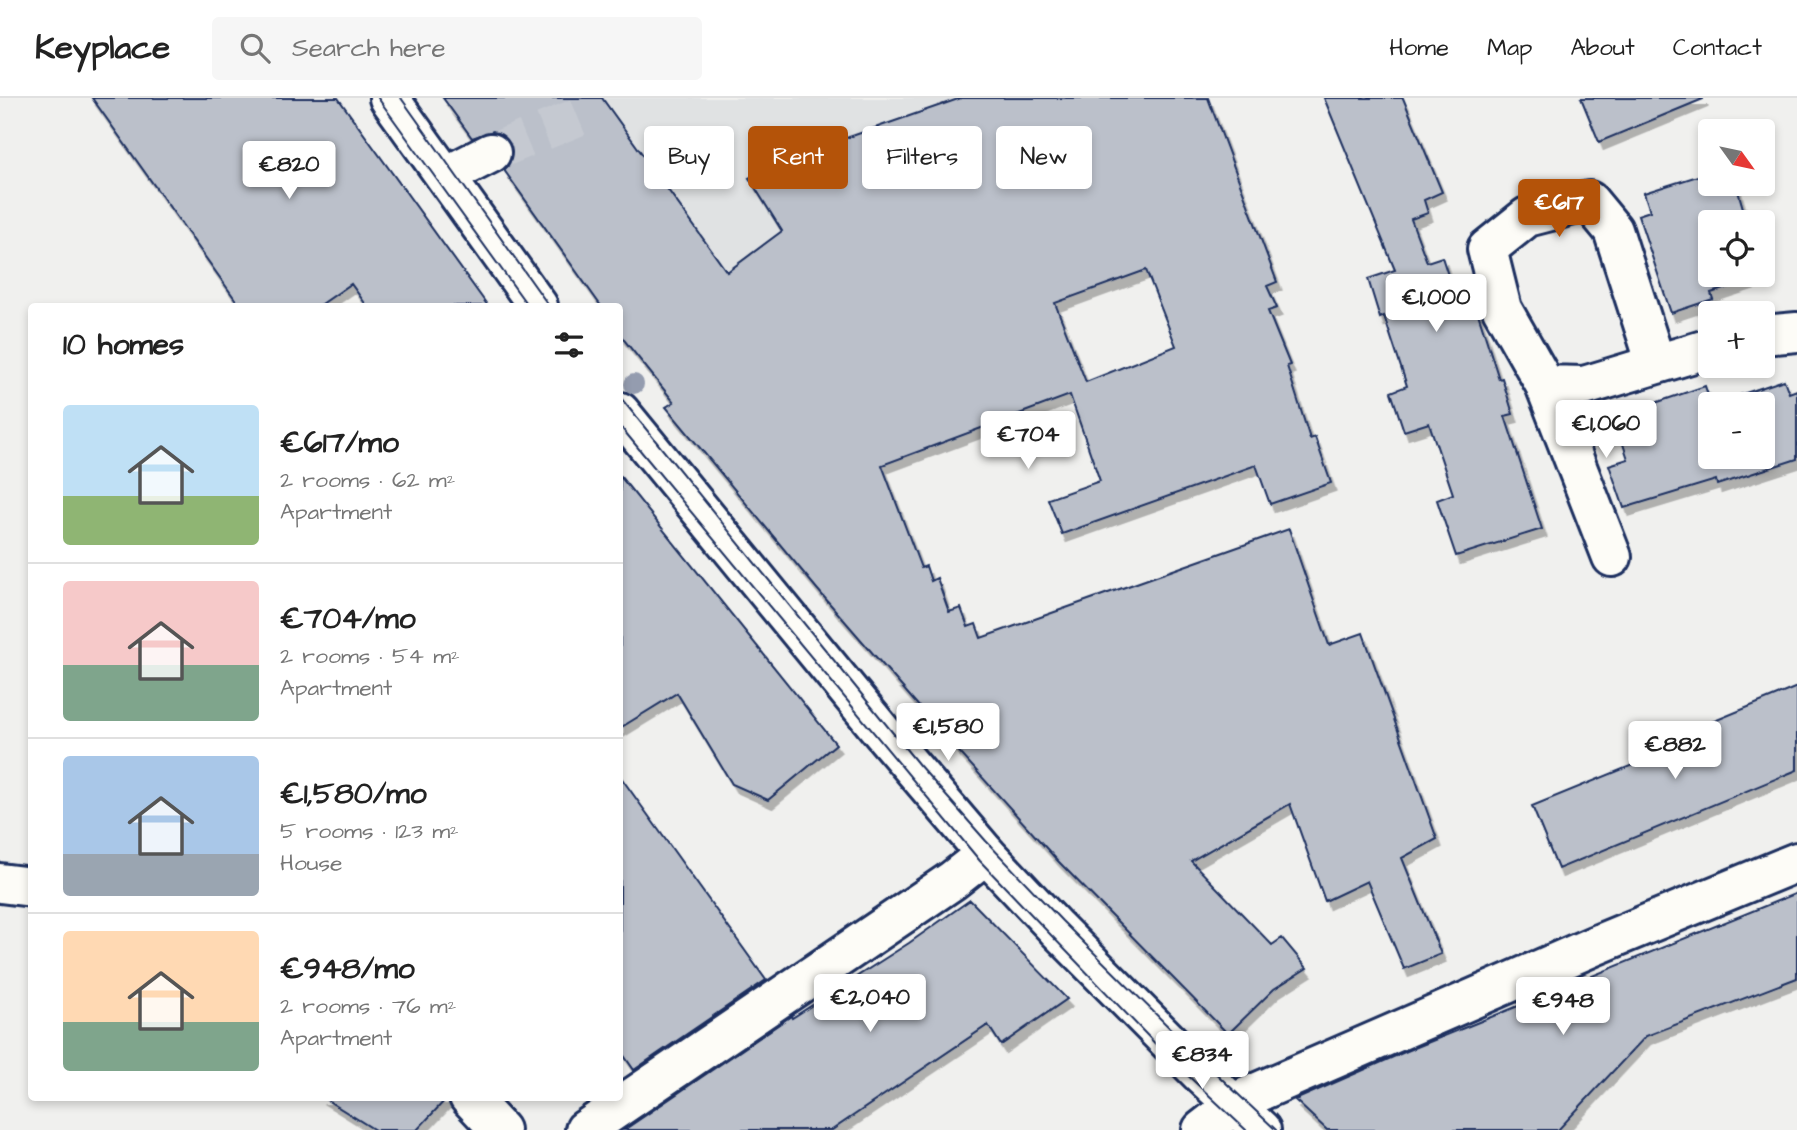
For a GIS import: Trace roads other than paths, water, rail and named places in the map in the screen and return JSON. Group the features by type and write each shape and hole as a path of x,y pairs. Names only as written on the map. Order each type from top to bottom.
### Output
{"street":[{"path":"389,98 536,303"},
{"path":"446,176 491,153"},
{"path":"1612,557 1545,386 1502,309 1487,249 1527,217 1589,201 1614,230 1656,364"},
{"path":"1775,334 1797,332"},
{"path":"1545,386 1584,386 1698,352"},
{"path":"623,416 882,732 986,854 1056,928 1261,1130"},
{"path":"584,1130 953,880 986,854"},
{"path":"1202,1130 1233,1105 1594,946 1797,862"},
{"path":"0,883 28,886"},
{"path":"473,1101 500,1130"}],"tunnel":[{"path":"491,153 578,117"}],"tram line":[{"path":"378,98 526,303"},
{"path":"401,98 547,303"},
{"path":"623,401 919,765 986,841 1062,921 1276,1130"},
{"path":"623,430 980,861 1166,1055 1246,1130"}]}
